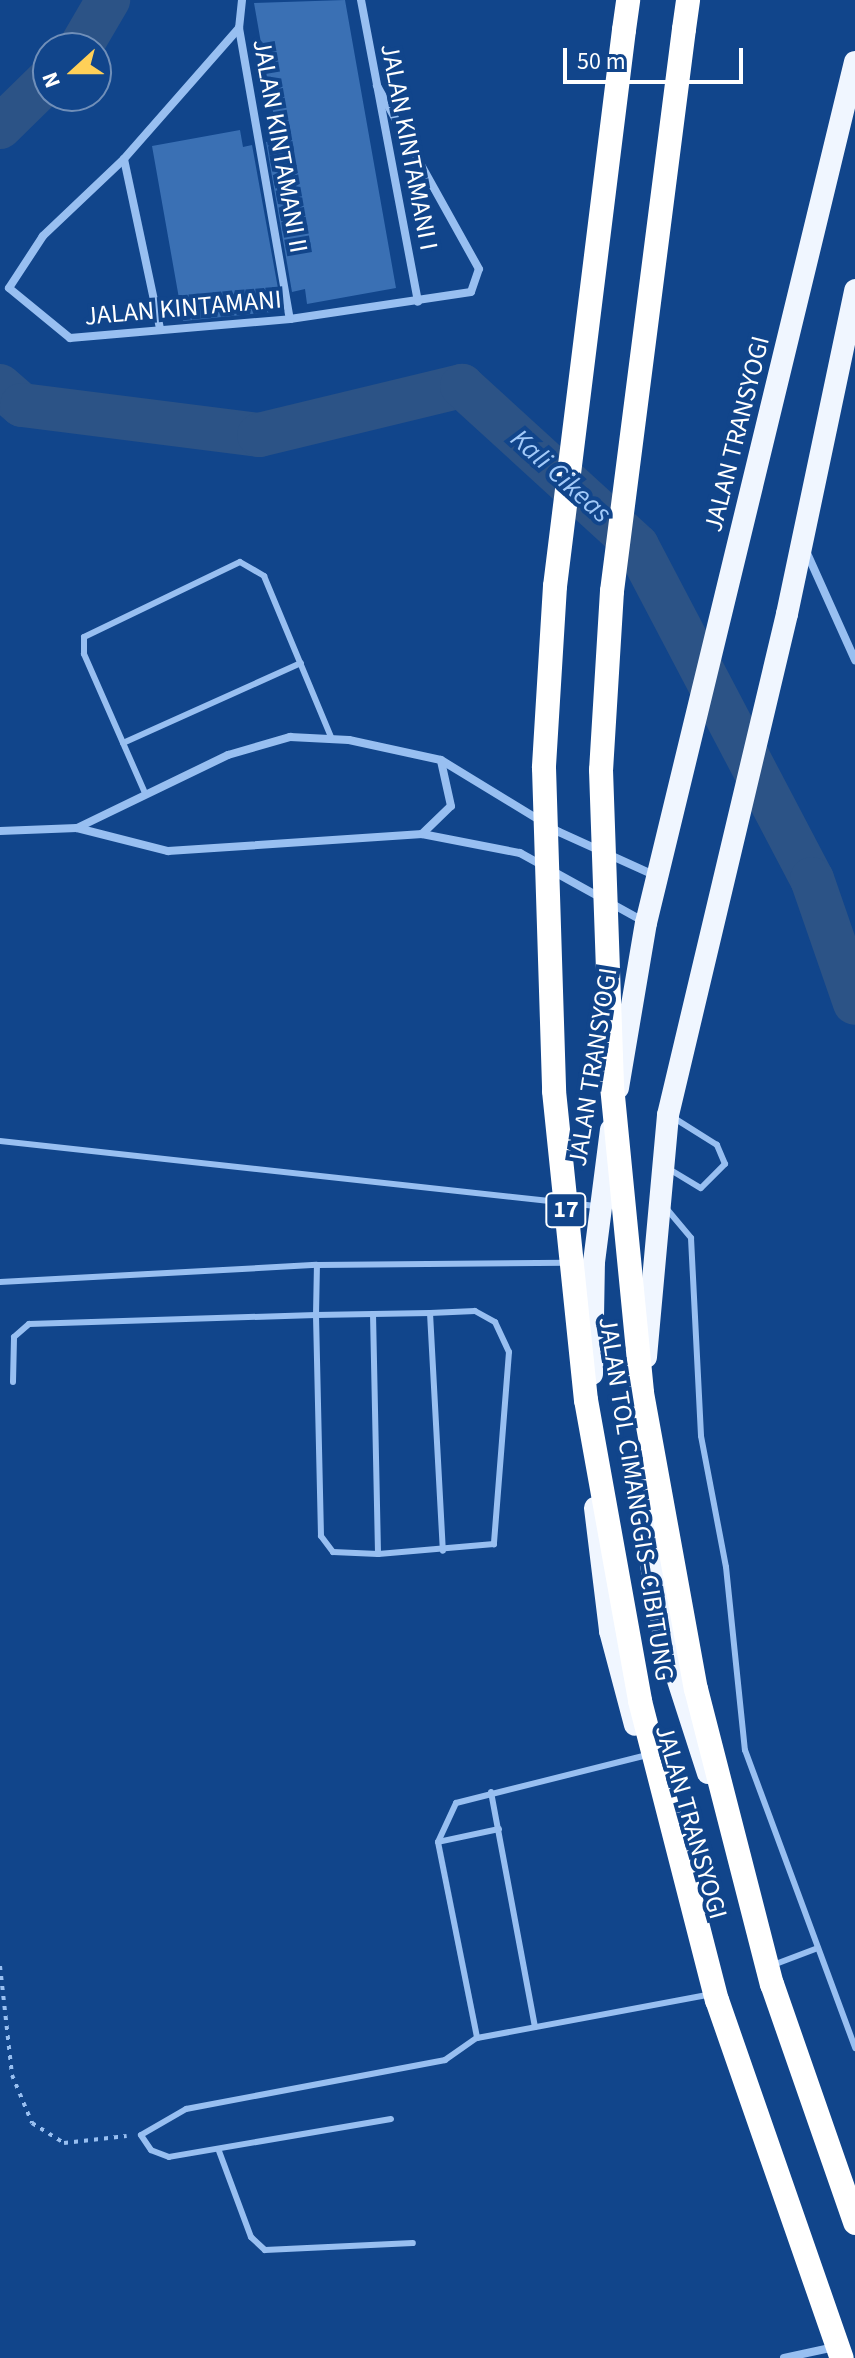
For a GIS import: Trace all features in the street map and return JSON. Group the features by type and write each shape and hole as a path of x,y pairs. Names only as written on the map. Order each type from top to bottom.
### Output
{"highway":[{"name":"JALAN TOL CIMANGGIS–CIBITUNG","path":"628,0 555,586 544,768 554,1091 586,1400 640,1701 717,2000 839,2354"},
{"name":"JALAN TOL CIMANGGIS–CIBITUNG","path":"688,0 612,591 601,770 612,1086 642,1393 696,1689 772,1984 855,2223"},
{"name":"JALAN TRANSYOGI","path":"839,2354 712,1994 643,1756 610,1631 591,1479 594,1262 599,1206 646,923 855,62"},
{"name":"JALAN TRANSYOGI","path":"855,290 787,614 668,1115 655,1203 645,1368 650,1559 664,1637 773,1965 855,2197"}],"street":[{"path":"239,28 242,0"},
{"name":"JALAN KINTAMANI I","path":"361,0 418,302"},
{"name":"JALAN KINTAMANI","path":"239,28 124,159 43,236 9,288 70,338 290,319 471,292 479,269 377,86"},
{"name":"JALAN KINTAMANI II","path":"239,28 290,319"},
{"path":"124,159 160,328"},
{"path":"802,541 855,660"},
{"path":"77,828 145,793 290,737 332,739 441,760 559,832 657,877"},
{"path":"422,834 451,806 441,760"},
{"path":"0,831 77,828 168,851 422,834 520,853 646,923"},
{"path":"784,2358 839,2354"}],"lane":[{"path":"145,793 84,654 84,637 221,568 240,562 264,576 332,739"},
{"path":"123,743 301,663"},
{"path":"659,1163 701,1188 725,1164 717,1145 668,1115"},
{"path":"0,1141 599,1206"},
{"path":"655,1203 684,1223 691,1238 701,1436 728,1580 743,1740 855,2048"},
{"path":"0,1282 317,1265 594,1262"},
{"path":"13,1382 14,1337 29,1324 316,1315 430,1313 489,1317 509,1352 500,1535 494,1544 443,1551 378,1554 333,1552 321,1536 316,1315 317,1265"},
{"path":"430,1313 443,1551"},
{"path":"373,1314 378,1554"},
{"path":"477,2038 438,1842 456,1803 643,1756"},
{"path":"491,1792 535,2027"},
{"path":"438,1842 499,1829"},
{"path":"773,1965 818,1948"},
{"path":"391,2119 219,2151 169,2157 151,2150 141,2135 186,2109 445,2060 477,2038 712,1994"},
{"path":"219,2151 251,2237 265,2250 413,2243"}],"path":[{"path":"0,1966 12,2075 32,2123 64,2143 141,2135"}],"building":[{"path":"345,0 396,288 307,304 305,289 292,292 266,142 278,140 254,3"},
{"path":"240,130 243,147 252,145 279,294 269,296 272,312 183,321 152,146"}],"waterway":[{"name":"Kali Cikeas","path":"89,32 108,0"},
{"name":"Kali Cikeas","path":"0,127 32,96"},
{"name":"Kali Cikeas","path":"0,386 22,405 259,435 462,386 637,546 812,879 855,1003"}]}
